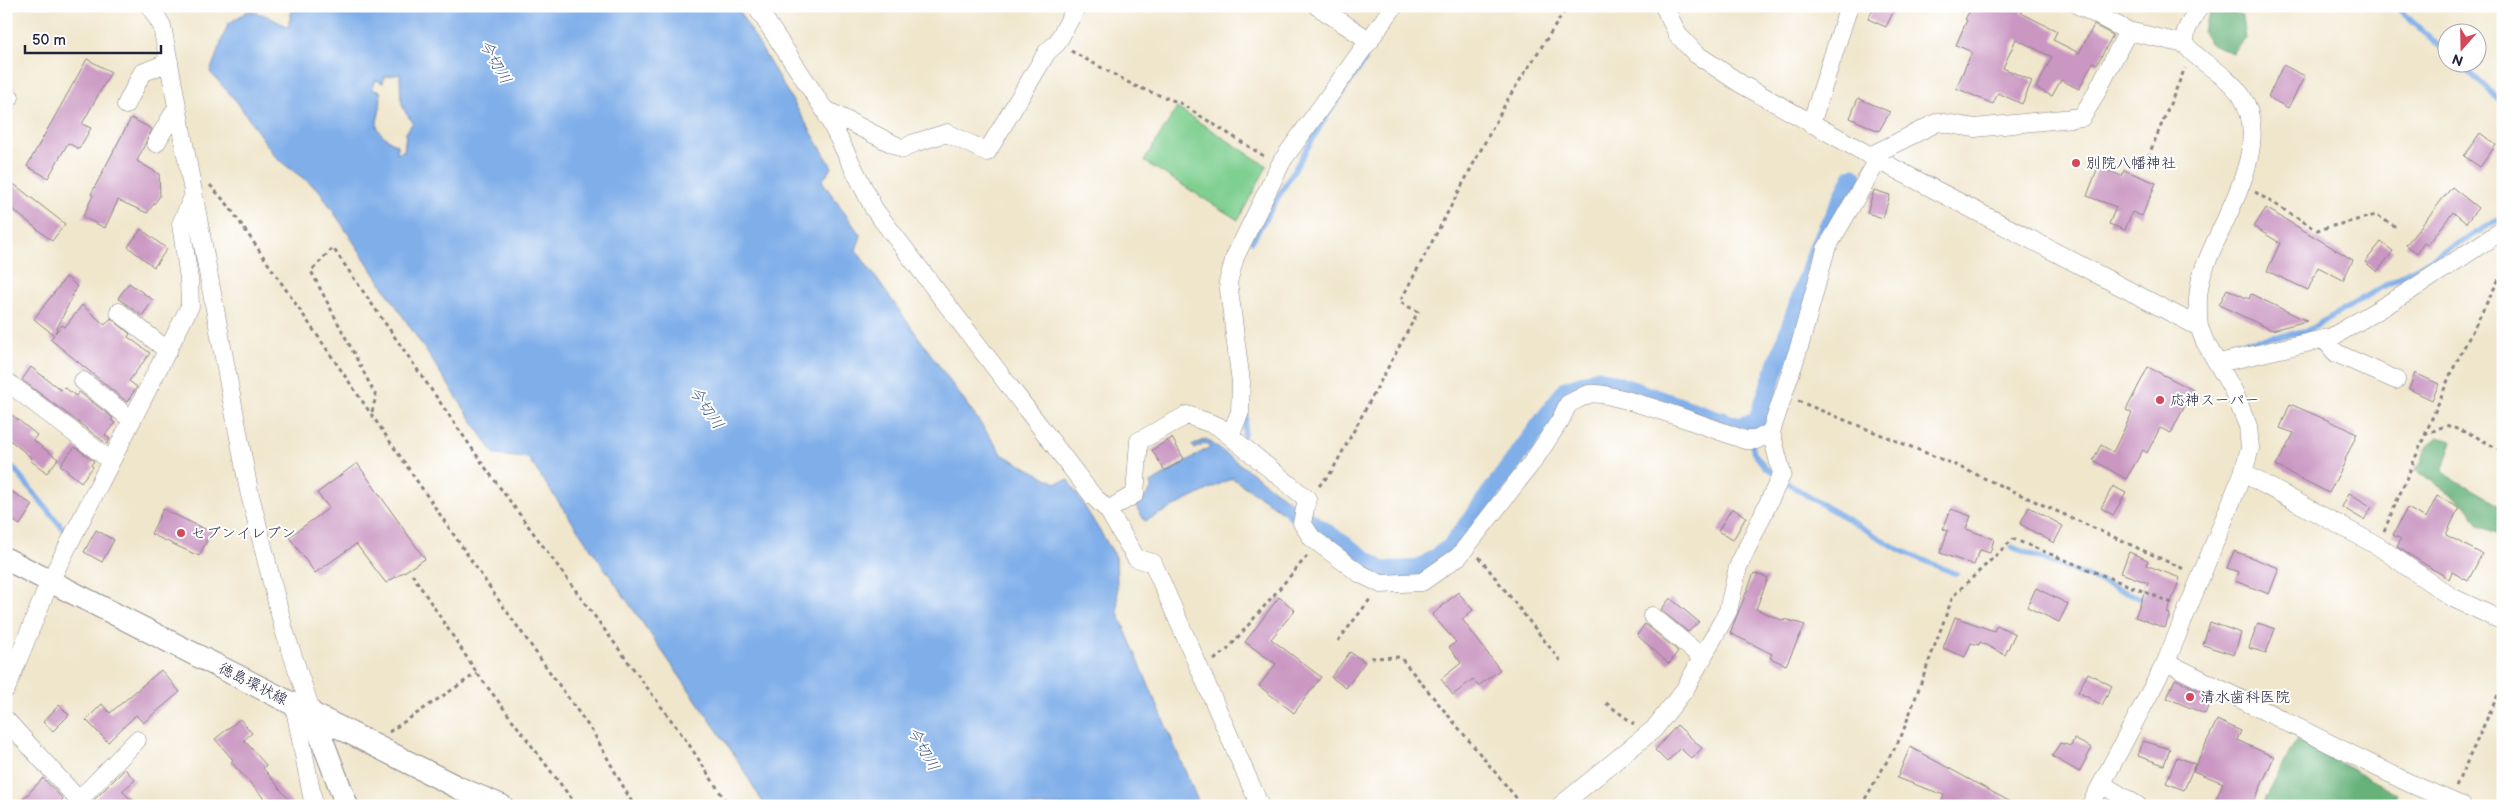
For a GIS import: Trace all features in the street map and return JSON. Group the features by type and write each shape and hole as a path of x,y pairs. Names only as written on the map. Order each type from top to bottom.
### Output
{"main road":[{"name":"徳島環状線","path":"6,559 459,788 502,806"},
{"path":"303,709 347,806"}],"street":[{"path":"150,6 162,26 249,491 303,709 314,806"},
{"path":"756,6 824,108 874,209 1093,496 1108,510 1136,558 1153,563 1260,806"},
{"path":"824,108 903,149 914,143 947,133 987,152 1047,52 1057,43 1077,6"},
{"path":"1317,6 1370,41"},
{"path":"1230,436 1240,412 1241,382 1228,282 1235,257 1280,166 1394,6"},
{"path":"1664,6 1678,35 1696,54 1717,70 1874,158 2199,327"},
{"path":"1811,124 1849,6"},
{"path":"2080,6 2128,31 2188,48 2226,77 2242,95 2249,117 2251,136 2249,160 2241,183 2202,276 2197,311 2199,327 2205,342 2219,363 2241,408 2250,437 2243,473 2166,662 2103,785 2090,806"},
{"path":"2188,48 2186,31 2199,6"},
{"path":"1560,806 1654,729 1685,688 1728,611 1738,567 1781,478 1771,432 1801,341 1826,249 1874,158 1938,122 1975,128 2082,117 2128,31"},
{"path":"126,105 142,73 169,62"},
{"path":"156,143 177,107"},
{"path":"6,689 50,580 190,306 189,279 181,224 193,197"},
{"path":"2219,363 2332,338 2408,292 2503,230"},
{"path":"119,312 168,351"},
{"path":"2324,339 2336,353 2396,380"},
{"path":"6,381 111,461"},
{"path":"83,381 132,420"},
{"path":"1108,510 1135,494 1139,441 1187,415 1218,426 1230,436 1305,510 1312,538 1359,573 1381,584 1422,582 1459,556 1534,460 1561,419 1568,404 1590,394 1607,395 1750,440 1771,432"},
{"path":"2243,473 2378,546 2451,597 2503,621"},
{"path":"1652,616 1703,658"},
{"path":"2166,662 2407,782 2456,803"},
{"path":"6,720 81,803 137,740"},
{"path":"2103,785 2138,806"}],"path":[{"path":"1305,510 1332,472 1418,312 1400,302 1509,97 1568,6"},
{"path":"1057,43 1135,86 1180,103 1280,166"},
{"path":"2148,157 2188,48"},
{"path":"185,156 228,206 372,412 495,596 594,734 634,806"},
{"path":"2241,183 2317,230 2376,215 2396,227"},
{"path":"372,412 376,396 311,272 333,248 487,470 688,743 729,806"},
{"path":"2378,546 2451,373 2503,271"},
{"path":"1784,395 1953,464 2200,577"},
{"path":"2425,435 2446,425 2473,435 2503,452"},
{"path":"1861,806 1902,737 1953,596 2013,539 2188,609"},
{"path":"1200,672 1227,650 1318,543"},
{"path":"1468,543 1562,663"},
{"path":"412,574 477,672 577,806"},
{"path":"1338,641 1381,584"},
{"path":"1371,658 1400,657 1523,806"},
{"path":"387,734 477,672"},
{"path":"2456,803 2503,684"},
{"path":"1606,703 1647,734"}],"green space":[{"path":"2213,7 2242,16 2245,39 2232,53 2210,43 2202,31"},
{"path":"1177,108 1267,166 1238,220 1144,161"},
{"path":"2438,437 2452,441 2442,472 2503,507 2503,536 2480,526 2467,506 2416,470 2428,445"},
{"path":"2296,740 2398,794 2393,806 2262,806"}],"water":[{"name":"今切川","path":"293,6 736,6 832,167 822,181 861,236 856,250 1003,455 1056,483 1068,480 1116,557 1118,613 1200,806 765,806 735,756 528,458 495,455 319,190 276,158 237,102 210,72 228,24 248,11 265,15 288,27","holes":["400,74 403,105 413,122 406,133 404,151 397,152 397,145 380,132 377,122 381,101 380,91 372,90 376,80 383,83 384,77"]},
{"path":"1206,439 1296,506 1293,519 1232,478 1145,521 1136,507 1151,490 1151,483 1210,447 1206,443 1195,449 1192,446"}],"building":[{"path":"1874,6 1896,6 1886,27 1868,19"},
{"path":"1973,6 2025,6 2021,13 2057,31 2053,40 2079,53 2094,25 2113,35 2097,64 2093,62 2079,89 2061,80 2052,96 2036,88 2052,57 2016,39 2003,68 2032,81 2022,104 1998,93 1993,104 1956,88 1972,52 1956,45 1967,20 1965,19"},
{"path":"87,59 111,72 82,124 91,128 79,149 68,143 48,178 27,166"},
{"path":"2283,65 2305,76 2288,108 2268,97"},
{"path":"1858,98 1890,112 1879,131 1850,118"},
{"path":"131,118 152,129 137,161 159,174 160,196 147,213 118,200 105,228 83,217 93,195 91,194"},
{"path":"2480,133 2496,145 2480,167 2464,156"},
{"path":"2098,167 2122,176 2124,170 2156,183 2142,216 2132,212 2125,230 2109,224 2116,207 2087,196"},
{"path":"6,178 65,224 52,241 6,204"},
{"path":"2452,187 2478,208 2466,223 2453,212 2428,245 2424,243 2417,253 2406,245"},
{"path":"1874,190 1890,195 1883,218 1867,213"},
{"path":"2266,208 2353,260 2343,280 2318,267 2308,290 2267,271 2280,243 2254,227"},
{"path":"141,229 167,249 154,267 128,247"},
{"path":"2381,242 2393,251 2377,272 2365,262"},
{"path":"66,277 77,286 55,333 62,325 65,327 82,305 105,325 111,318 130,334 128,337 150,353 129,381 137,387 127,402 50,339 54,335 34,319"},
{"path":"129,283 153,300 142,316 118,298"},
{"path":"2227,289 2249,299 2251,294 2307,321 2272,330 2219,305"},
{"path":"31,367 61,390 64,387 76,396 79,392 113,418 111,420 115,423 105,435 110,439 107,444 22,380"},
{"path":"2148,367 2193,390 2171,433 2160,428 2147,453 2143,450 2126,479 2093,460 2101,445 2113,452 2132,413 2126,410"},
{"path":"2415,373 2439,384 2432,400 2409,389"},
{"path":"2290,404 2357,433 2329,493 2276,466 2294,433 2280,428"},
{"path":"6,410 37,435 33,440 58,459 47,473 6,437"},
{"path":"1172,438 1184,459 1165,471 1152,450"},
{"path":"75,447 94,461 91,465 93,467 81,482 60,465"},
{"path":"357,463 425,559 386,583 356,544 315,573 289,537 329,508 317,493"},
{"path":"2113,486 2126,493 2113,515 2101,508"},
{"path":"6,488 33,505 20,525 6,516"},
{"path":"2349,493 2372,507 2364,520 2342,507"},
{"path":"2437,496 2459,507 2446,535 2482,554 2468,581 2452,572 2449,579 2397,547 2401,539 2393,535 2407,508 2426,518"},
{"path":"2029,507 2063,526 2054,543 2020,524"},
{"path":"1732,508 1746,517 1733,540 1718,531"},
{"name":"セブンイレブン","path":"163,509 211,532 199,556 151,534"},
{"path":"1951,509 1971,516 1966,529 1994,539 1990,553 1980,550 1974,565 1940,553 1948,531 1943,529"},
{"path":"96,530 114,540 102,562 84,552"},
{"path":"2234,551 2279,568 2269,594 2235,581 2238,572 2227,568"},
{"path":"2129,552 2148,560 2146,565 2180,578 2167,613 2170,614 2165,628 2135,617 2148,583 2121,573"},
{"path":"1754,573 1768,578 1756,609 1784,621 1785,619 1805,625 1786,665 1770,658 1772,654 1730,633"},
{"path":"2036,588 2068,604 2059,622 2027,607"},
{"path":"1458,592 1473,610 1462,619 1500,670 1478,686 1473,679 1453,695 1441,679 1461,663 1449,647 1456,642 1432,615"},
{"path":"1279,597 1295,610 1271,639 1321,677 1294,713 1259,686 1276,664 1245,642"},
{"path":"1670,598 1699,622 1688,632 1661,610"},
{"path":"1955,617 1994,631 1997,625 2015,634 2005,655 1980,642 1979,645 1971,643 1965,657 1943,648"},
{"path":"2210,622 2241,633 2234,655 2203,645"},
{"path":"2258,623 2275,629 2266,653 2249,648"},
{"path":"1645,624 1678,651 1669,664 1637,635"},
{"path":"1350,652 1365,662 1346,688 1331,677"},
{"path":"161,670 180,692 143,723 136,715 108,742 86,720 102,704 110,713"},
{"path":"2088,673 2112,686 2102,705 2078,692"},
{"name":"清水歯科医院","path":"2175,679 2212,697 2205,714 2167,698"},
{"path":"59,705 69,715 53,731 43,722"},
{"path":"240,719 252,733 244,740 266,765 263,768 294,806 271,806 231,762 233,760 215,739"},
{"path":"2217,720 2241,731 2237,740 2274,757 2252,806 2213,806 2223,783 2193,771"},
{"path":"1677,725 1702,748 1692,759 1680,748 1667,762 1655,750"},
{"path":"2074,739 2092,748 2079,772 2052,756 2060,743 2071,746"},
{"path":"2143,741 2170,749 2164,765 2138,756"},
{"path":"1910,747 2018,806 1940,806 1944,795 1897,778"},
{"path":"2177,757 2195,764 2184,790 2166,783"},
{"path":"125,769 135,780 122,791 138,806 99,806 94,800"},
{"path":"43,778 63,799 56,806 17,806"}],"waterway":[{"path":"2395,6 2436,43"},
{"path":"1252,241 1322,123 1365,60"},
{"path":"2469,72 2503,103"},
{"path":"1293,510 1382,571 1420,569 1451,547 1566,390 1599,379 1739,427 1757,422 1819,245 1853,177"},
{"path":"2235,343 2305,332 2503,217"},
{"path":"1244,435 1246,415"},
{"path":"1747,425 1754,453 1765,467 1806,495 1900,550 1956,574"},
{"path":"6,459 65,531"},
{"path":"2012,547 2149,601"}],"place":[{"name":"別院八幡神社","path":"2076,163"},
{"name":"応神スーパー","path":"2160,400"},
{"name":"セブンイレブン","path":"181,533"},
{"name":"清水歯科医院","path":"2190,697"}]}
